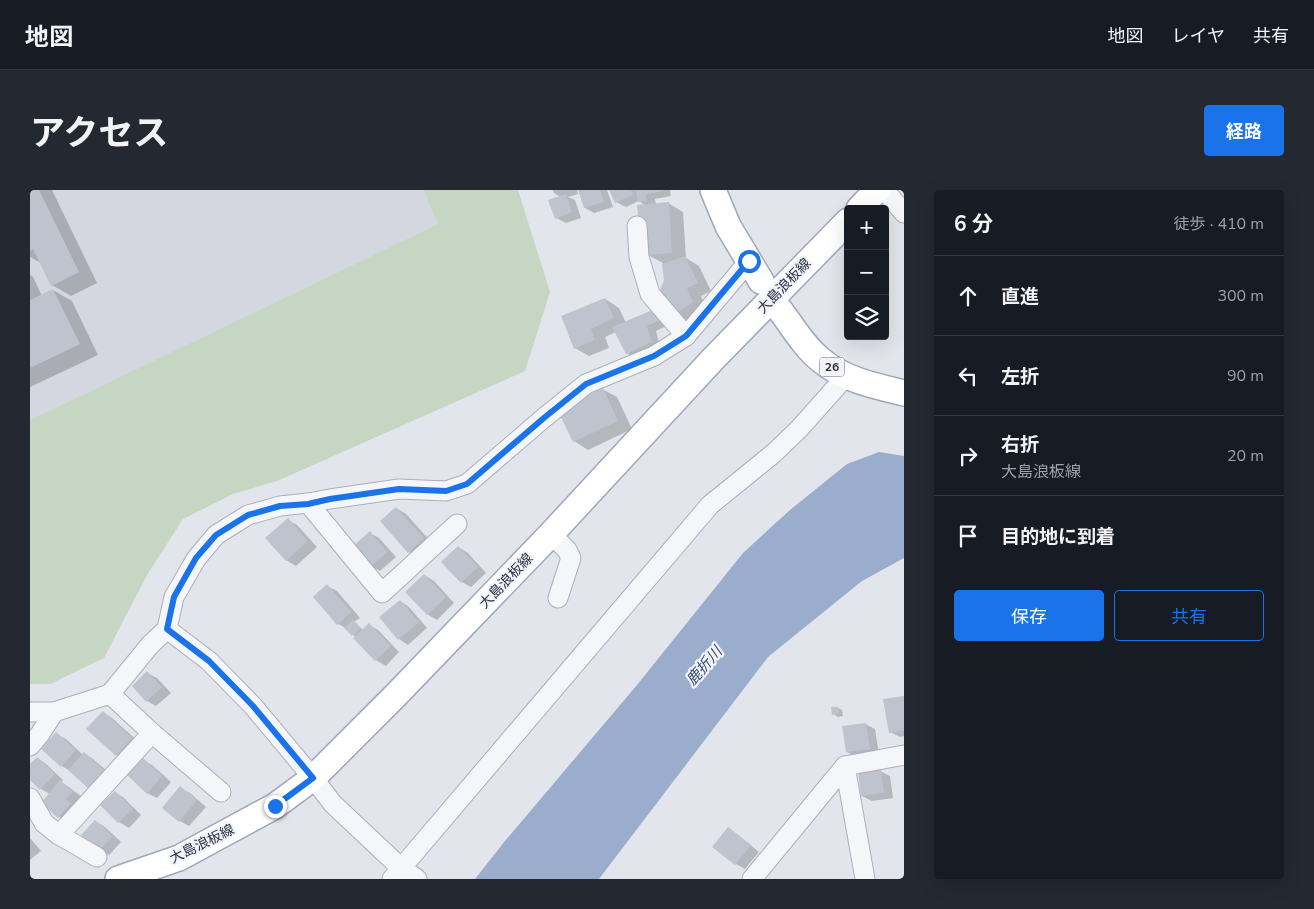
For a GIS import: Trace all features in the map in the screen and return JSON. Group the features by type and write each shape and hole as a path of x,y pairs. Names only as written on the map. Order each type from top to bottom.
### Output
{"main road":[{"path":"713,190 728,226 755,271"},
{"path":"863,205 878,190"},
{"name":"大島浪板線","path":"118,879 187,854 275,806 313,778 551,534 714,358 844,225"},
{"name":"26","path":"780,310 821,361 864,384 904,393"}],"street":[{"path":"884,190 904,213"},
{"path":"637,226 639,257 650,294 686,336"},
{"path":"30,712 54,712 110,694 150,645 167,629 174,597 196,558 216,535 248,515 280,506 308,504 399,489 446,491 467,484 586,384 654,356 686,336 755,271"},
{"path":"397,874 710,505 774,453 799,429 847,375"},
{"path":"308,504 382,593 457,524"},
{"path":"551,534 567,550 572,558 558,598"},
{"path":"167,629 209,661 253,706 333,804 397,874 418,879"},
{"path":"110,694 221,792"},
{"path":"30,746 54,712"},
{"path":"58,834 152,733"},
{"path":"762,875 845,766 904,755"},
{"path":"845,766 865,879"},
{"path":"30,798 44,823 58,834 97,856"}],"shaded area":[{"path":"30,190 423,190 438,224 30,420"}],"green space":[{"path":"423,190 518,190 550,292 525,371 277,481 233,494 183,519 147,575 104,658 50,684 30,684 30,420 438,224"}],"water":[{"name":"鹿折川","path":"879,452 904,456 904,558 862,581 768,657 599,879 475,879 637,685 743,553 790,510 847,464"}],"building":[{"path":"30,190 39,190 79,272 51,286 33,249 30,251"},
{"path":"578,190 600,190 604,202 584,208"},
{"path":"609,190 631,190 633,195 615,203"},
{"path":"636,190 663,191 646,194 647,201 638,202"},
{"path":"566,194 572,212 555,219 548,200"},
{"path":"669,202 672,253 647,255 640,236 637,205"},
{"path":"685,256 698,283 687,288 693,302 675,314 658,296 664,280 662,264"},
{"path":"53,289 80,344 30,368 30,300"},
{"path":"605,298 614,318 591,329 595,340 574,349 561,316"},
{"path":"655,309 660,320 647,326 652,342 626,354 612,327"},
{"path":"603,388 618,421 573,442 557,409"},
{"path":"396,507 424,538 408,553 380,521"},
{"path":"288,518 308,541 286,561 265,538"},
{"path":"370,531 387,552 370,567 352,547"},
{"path":"458,546 478,567 461,583 441,562"},
{"path":"424,574 446,597 427,615 405,592"},
{"path":"327,584 351,612 337,625 313,597"},
{"path":"400,600 419,622 398,640 379,617"},
{"path":"353,620 361,628 352,636 344,628"},
{"path":"369,623 391,646 375,661 353,638"},
{"path":"147,671 162,687 146,702 132,686"},
{"path":"904,696 904,730 889,733 883,699"},
{"path":"831,707 838,707 839,714 832,715"},
{"path":"103,711 132,738 116,756 86,729"},
{"path":"866,723 870,749 846,752 842,726"},
{"path":"56,732 76,750 61,767 41,749"},
{"path":"84,752 105,771 89,789 68,770"},
{"path":"37,757 55,774 40,790 30,780 30,764"},
{"path":"143,758 162,776 147,794 127,775"},
{"path":"881,769 884,793 861,796 858,772"},
{"path":"60,780 73,791 66,799 71,803 58,818 41,803"},
{"path":"180,786 197,800 179,822 162,808"},
{"path":"115,791 133,809 118,823 100,805"},
{"path":"95,820 113,836 99,851 81,835"},
{"path":"728,827 751,845 735,865 712,847"}],"route":[{"path":"275,806 313,778 253,706 209,661 167,629 174,597 196,558 216,535 248,515 280,506 308,504 399,489 446,491 467,484 586,384 654,356 686,336 749,261"}]}
